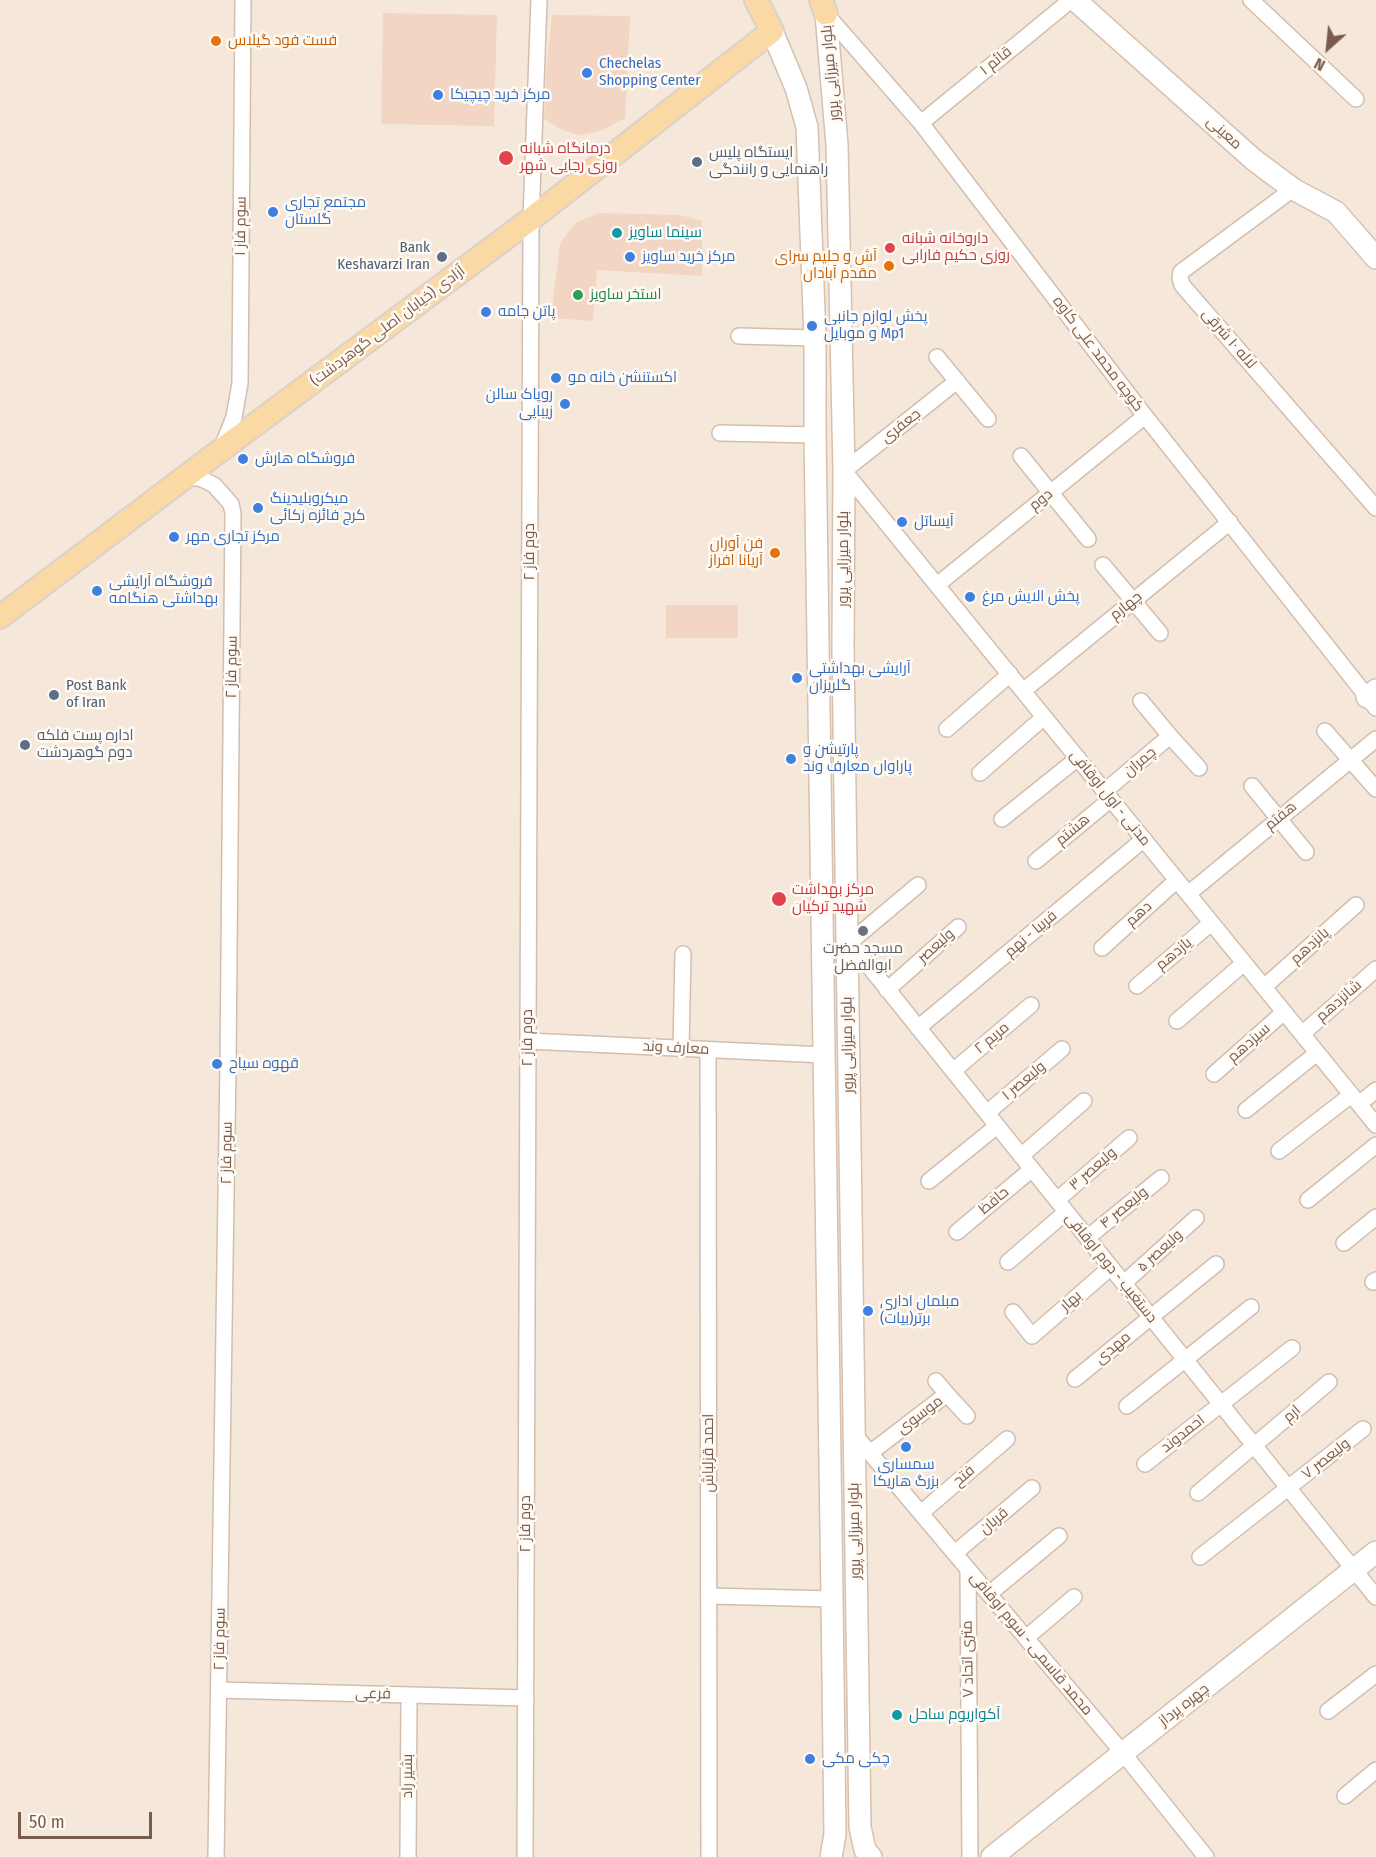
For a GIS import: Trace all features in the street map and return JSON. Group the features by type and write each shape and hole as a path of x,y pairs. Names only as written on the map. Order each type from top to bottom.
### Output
{"main road":[{"path":"756,0 772,31"},
{"name":"معینی","path":"1073,0 1254,160 1293,189 1336,212 1376,258"},
{"name":"بلوار میرزایی پرور","path":"824,5 837,145 844,471 843,646 860,1827 865,1850 871,1857"},
{"name":"آزادی (خیابان اصلی گوهردشت)","path":"0,617 531,219 772,31"},
{"name":"بلوار میرزایی پرور","path":"772,31 796,88 807,127 815,338 835,1834 831,1857"},
{"name":"چهره پرداز","path":"1000,1855 1123,1753 1376,1552"}],"street":[{"name":"سوم فاز ۱","path":"221,450 234,417 240,383 243,0"},
{"name":"دوم فاز ۲","path":"525,1857 531,219 539,0"},
{"name":"قائم ۱","path":"921,123 1073,0"},
{"path":"1251,0 1356,99"},
{"name":"کوچه محمد علی کاوه","path":"824,5 921,123 1145,416 1373,698"},
{"name":"لاله ۱۰ شرقی","path":"1293,189 1181,272 1180,278 1182,285 1376,508"},
{"path":"739,336 815,338"},
{"path":"937,357 988,419"},
{"name":"جعفری","path":"844,471 957,381"},
{"name":"دوم","path":"937,585 1145,416"},
{"path":"720,433 815,435"},
{"path":"1021,456 1088,539"},
{"name":"مدنی - اول اوقافی","path":"844,471 1376,1125"},
{"name":"سوم فاز ۲","path":"187,476 202,479 214,485 231,504 233,513 216,1857"},
{"name":"چهارم","path":"1023,691 1230,522"},
{"path":"1103,565 1160,633"},
{"path":"947,729 1010,675"},
{"path":"1141,701 1170,736"},
{"path":"980,773 1044,717"},
{"path":"1325,731 1376,789"},
{"name":"چمران","path":"1108,795 1170,736 1199,768"},
{"name":"هفتم","path":"1188,894 1376,739"},
{"path":"1002,819 1077,758"},
{"path":"1252,786 1306,852"},
{"name":"هشتم","path":"1036,861 1108,795"},
{"name":"فریبا - نهم","path":"918,1028 1144,839"},
{"name":"دهم","path":"1102,948 1177,880"},
{"path":"848,941 918,885"},
{"name":"پانزدهم","path":"1264,987 1356,905"},
{"name":"یازدهم","path":"1137,986 1211,923"},
{"name":"ولیعصر","path":"887,990 958,927"},
{"name":"دستغیب - دوم اوقافی","path":"848,941 1376,1597"},
{"path":"681,1048 683,954"},
{"path":"1177,1021 1244,963"},
{"name":"شانزدهم","path":"1302,1034 1376,969"},
{"name":"مریم ۲","path":"953,1071 1031,1005"},
{"name":"سیزدهم","path":"1214,1074 1284,1012"},
{"name":"معارف وند","path":"528,1041 824,1055"},
{"name":"ولیعصر ۱","path":"987,1113 1062,1049"},
{"name":"احمد قزلباش","path":"708,1050 709,1857"},
{"path":"1246,1110 1317,1053"},
{"path":"1279,1151 1355,1100 1376,1090"},
{"path":"1021,1156 1084,1101"},
{"path":"929,1181 997,1126"},
{"name":"ولیعصر ۳","path":"1008,1262 1129,1138"},
{"path":"1308,1200 1376,1145"},
{"name":"حافظ","path":"957,1232 1032,1169"},
{"name":"ولیعصر ۴","path":"1087,1238 1161,1178"},
{"path":"1344,1243 1376,1217"},
{"name":"ولیعصر ۵","path":"1124,1283 1196,1218"},
{"name":"مهدی","path":"1076,1379 1216,1264"},
{"name":"بهار","path":"1013,1312 1032,1336 1111,1267"},
{"path":"1127,1406 1251,1307"},
{"name":"احمدوند","path":"1145,1464 1292,1348"},
{"path":"936,1381 947,1394"},
{"name":"ارم","path":"1197,1492 1329,1382"},
{"name":"موسوی","path":"870,1453 947,1394 967,1416"},
{"name":"ولیعصر ۷","path":"1289,1488 1364,1429"},
{"name":"محمد قاسمی - سوم اوقافی","path":"854,1434 1123,1753 1206,1857"},
{"name":"فتح","path":"921,1513 1007,1439"},
{"name":"قربان","path":"955,1553 1032,1488"},
{"path":"1200,1557 1289,1488"},
{"path":"989,1594 1059,1536"},
{"name":"۷ متری اتحاد","path":"968,1569 970,1857"},
{"path":"709,1596 832,1599"},
{"path":"1026,1638 1074,1597"},
{"path":"1328,1711 1376,1674"},
{"name":"فرعی","path":"219,1690 526,1698"},
{"name":"بشیر راد","path":"408,1857 409,1695"},
{"path":"1345,1796 1376,1770"}],"shaded area":[{"path":"0,0 1376,0 1376,1857 0,1857"}],"building":[{"name":"مرکز خرید چیچیکا","path":"383,13 497,15 494,126 381,124"},
{"name":"Chechelas Shopping Center","path":"552,15 630,16 625,118 601,131 579,135 562,130 544,119"},
{"name":"مرکز خرید ساویز","path":"599,213 680,215 702,221 702,276 597,270 593,321 551,318 560,244 577,222"},
{"path":"666,605 738,605 738,638 666,638"}],"place":[{"name":"فست فود گیلاس","path":"216,41"},
{"name":"Chechelas Shopping Center","path":"587,73"},
{"name":"مرکز خرید چیچیکا","path":"438,95"},
{"name":"درمانگاه شبانه روزی رجایی شهر","path":"506,158"},
{"name":"ایستگاه پلیس راهنمایی و رانندگی","path":"697,162"},
{"name":"مجتمع تجاری گلستان","path":"273,212"},
{"name":"سینما ساویز","path":"617,233"},
{"name":"داروخانه شبانه روزی حکیم فارابی","path":"890,248"},
{"name":"Bank Keshavarzi Iran","path":"442,257"},
{"name":"مرکز خرید ساویز","path":"630,257"},
{"name":"آش و حلیم سرای مقدم آبادان","path":"889,266"},
{"name":"استخر ساویز","path":"578,295"},
{"name":"پاتن جامه","path":"486,312"},
{"name":"پخش لوازم جانبی و موبایل Mp1","path":"812,326"},
{"name":"اکستنشن خانه مو","path":"556,378"},
{"name":"روپاک سالن زیبایی","path":"565,404"},
{"name":"فروشگاه هارش","path":"243,459"},
{"name":"میکروبلیدینگ کرج فائزه زکائی","path":"258,508"},
{"name":"آیساتل","path":"902,522"},
{"name":"مرکز تجاری مهر","path":"174,537"},
{"name":"فن آوران آریانا افراز","path":"775,553"},
{"name":"فروشگاه آرایشی بهداشتی هنگامه","path":"97,591"},
{"name":"پخش الایش مرغ","path":"970,597"},
{"name":"آرایشی بهداشتی گلریزان","path":"797,678"},
{"name":"Post Bank of Iran","path":"54,695"},
{"name":"اداره پست فلکه دوم گوهردشت","path":"25,745"},
{"name":"پارتیشن و پاراوان معارف وند","path":"791,759"},
{"name":"مرکز بهداشت شهید ترکیان","path":"779,899"},
{"name":"مسجد حضرت ابوالفضل","path":"863,931"},
{"name":"قهوه سیاح","path":"217,1064"},
{"name":"مبلمان اداری برتر(بیات)","path":"868,1311"},
{"name":"سمساری بزرگ هاریکا","path":"906,1447"},
{"name":"آکواریوم ساحل","path":"897,1715"},
{"name":"چکی مکی","path":"810,1759"}]}
